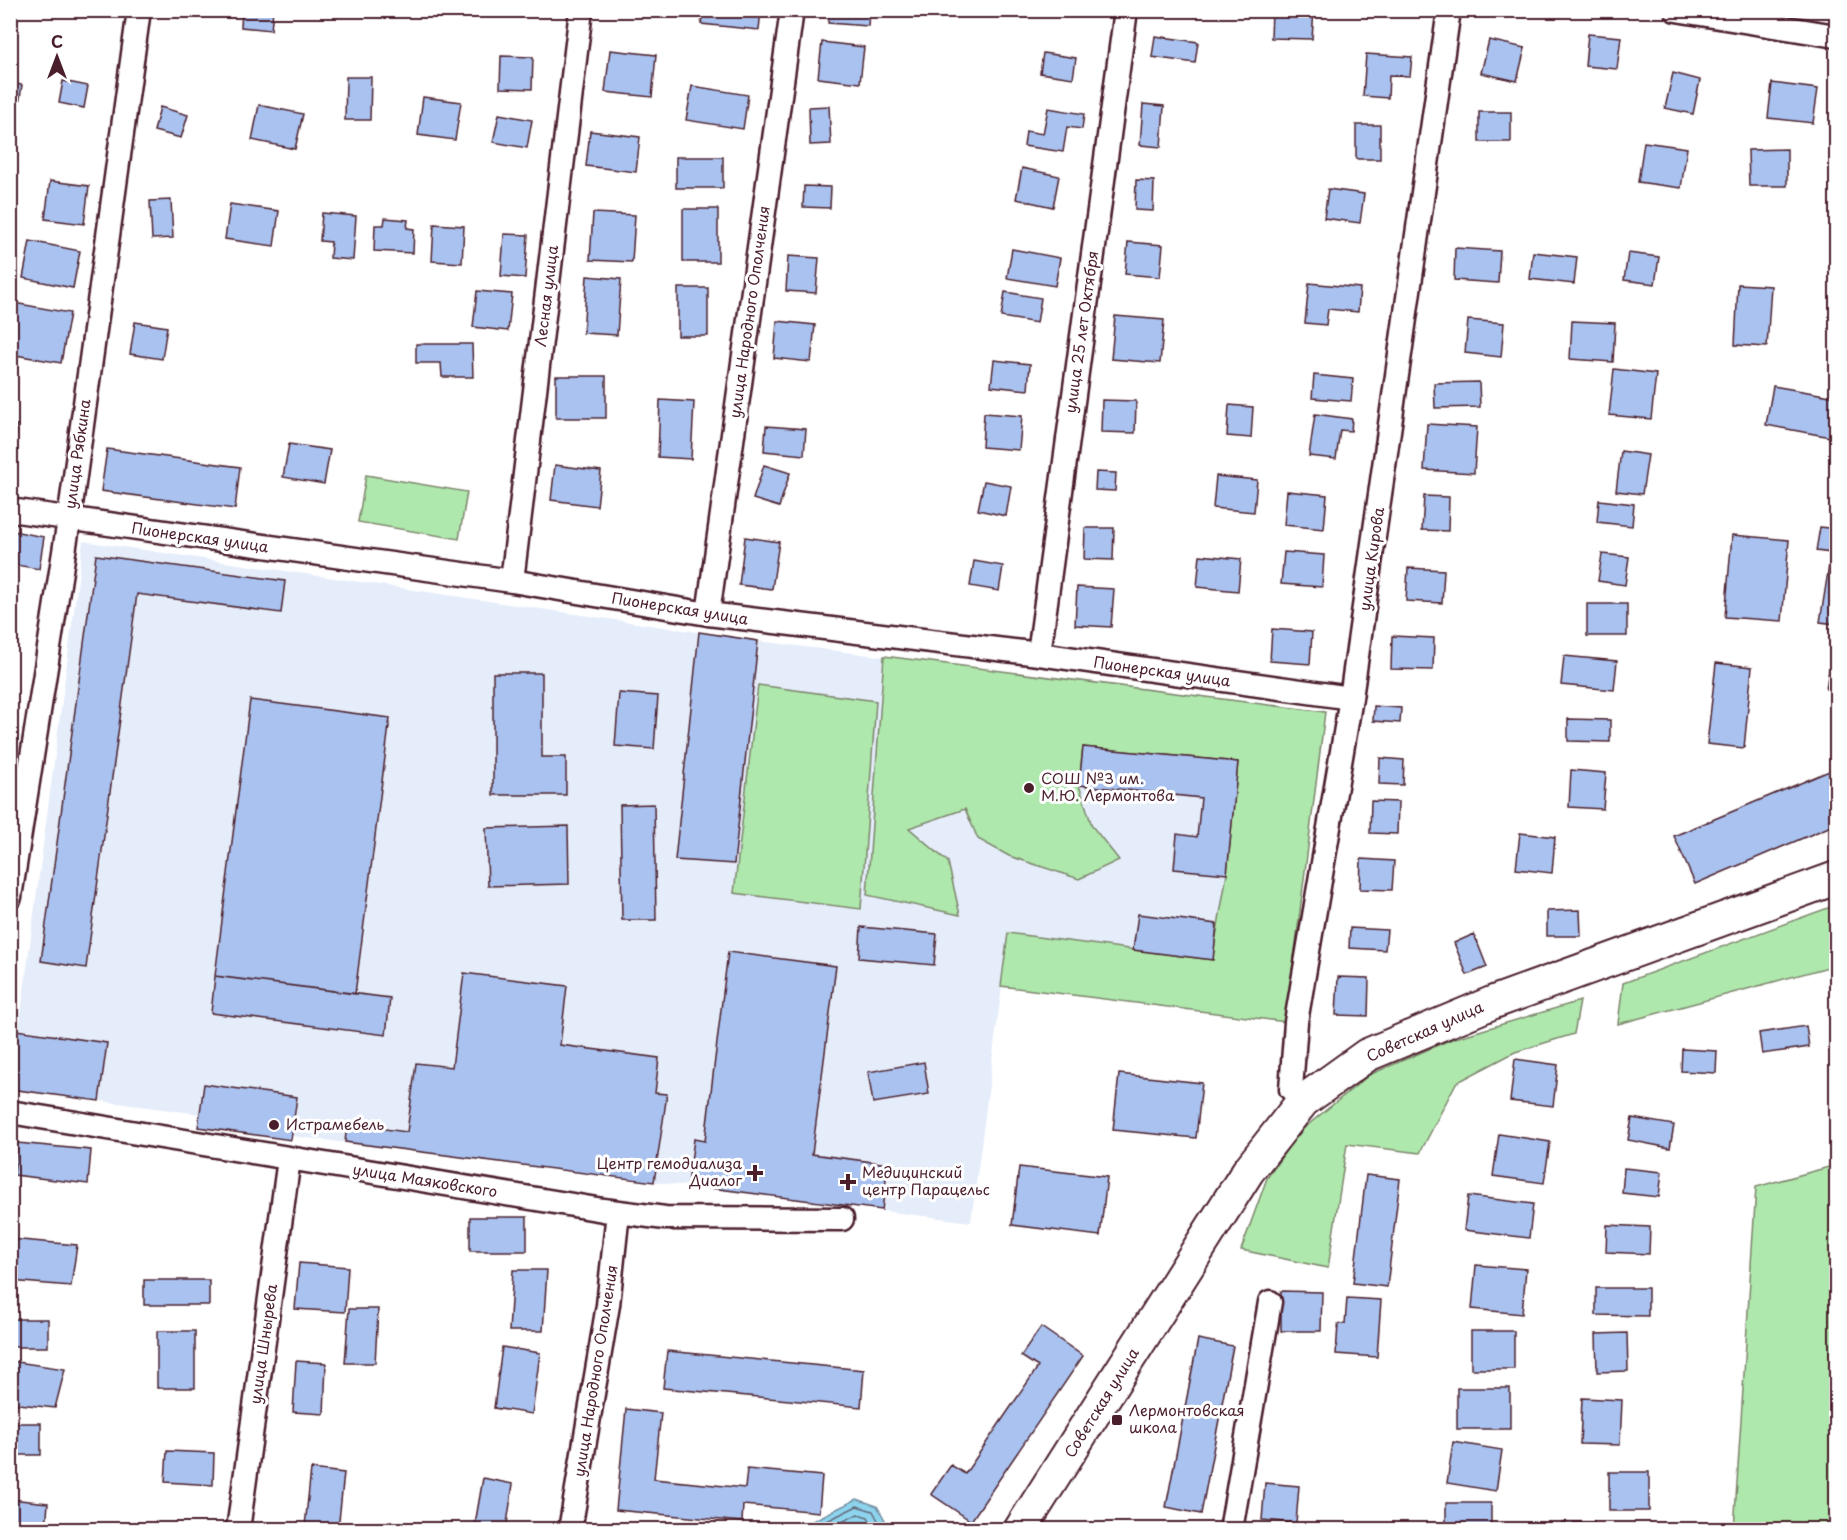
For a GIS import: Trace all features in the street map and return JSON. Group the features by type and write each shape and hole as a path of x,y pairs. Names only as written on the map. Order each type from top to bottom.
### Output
{"main road":[{"name":"Советская улица","path":"1020,1530 1248,1171 1303,1101 1367,1055 1494,1002 1836,878"}],"street":[{"name":"улица Рябкина","path":"10,897 69,520 139,10"},
{"name":"Лесная улица","path":"512,581 581,10"},
{"name":"улица Народного Ополчения","path":"708,614 792,10"},
{"name":"улица 25 лет Октября","path":"1039,654 1126,10"},
{"name":"улица Кирова","path":"1303,1101 1291,1089 1296,1022 1352,699 1449,10"},
{"path":"1676,10 1836,36"},
{"name":"Пионерская улица","path":"10,510 512,581 708,614 1039,654 1352,699"},
{"name":"улица Маяковского","path":"10,1112 618,1212 665,1218 842,1219"},
{"name":"улица Шнырева","path":"238,1530 289,1159"},
{"name":"улица Народного Ополчения","path":"570,1530 608,1305 618,1212"},
{"path":"1232,1530 1270,1302"}],"shaded area":[{"path":"83,541 758,641 1325,712 1286,1022 1002,986 971,1222 292,1136 291,1140 198,1127 200,1114 11,1089"}],"green space":[{"path":"366,475 467,492 459,539 358,522"},
{"path":"884,656 1325,712 1286,1022 1001,986 1008,933 1212,960 1227,874 1238,762 1083,747 1079,785 1092,826 1119,860 1079,879 1009,856 978,839 965,809 909,828 948,862 960,915 867,895"},
{"path":"758,685 876,701 861,909 734,893"},
{"path":"1836,905 1836,965 1618,1024 1623,983"},
{"path":"1580,1001 1574,1034 1515,1052 1456,1083 1420,1153 1347,1144 1328,1268 1241,1250 1267,1178 1298,1133 1369,1075 1452,1039"},
{"path":"1836,1165 1836,1529 1734,1529 1756,1187"}],"water":[{"path":"857,1499 877,1506 890,1529 796,1529"}],"building":[{"path":"242,10 273,10 271,30 241,27"},
{"path":"703,10 761,10 759,30 701,24"},
{"path":"830,10 869,12 868,26 828,23"},
{"path":"1016,10 1035,10 1035,15"},
{"path":"1272,10 1314,10 1312,39 1271,38"},
{"path":"1588,34 1621,37 1617,69 1585,66"},
{"path":"1155,36 1198,42 1195,63 1152,57"},
{"path":"1489,40 1525,48 1517,81 1481,73"},
{"path":"822,42 864,47 860,83 818,78"},
{"path":"610,50 656,55 652,97 605,92"},
{"path":"1043,53 1076,58 1073,78 1040,73"},
{"path":"1366,54 1412,57 1410,76 1389,75 1388,98 1363,96"},
{"path":"501,56 533,57 532,89 500,88"},
{"path":"1673,73 1700,80 1693,114 1665,108"},
{"path":"346,77 371,77 370,120 345,120"},
{"path":"63,81 88,86 84,108 59,103"},
{"path":"10,83 22,85 16,124 10,123"},
{"path":"1772,83 1818,89 1813,123 1768,118"},
{"path":"692,86 748,95 743,129 686,120"},
{"path":"423,97 461,102 455,140 418,135"},
{"path":"1143,104 1164,106 1161,147 1140,145"},
{"path":"259,105 303,114 295,149 252,140"},
{"path":"829,106 831,144 810,145 809,107"},
{"path":"160,107 188,115 181,138 154,131"},
{"path":"1048,108 1084,114 1082,129 1067,127 1063,152 1024,146 1026,131 1043,134"},
{"path":"1479,112 1511,112 1511,142 1479,142"},
{"path":"499,114 532,120 527,148 493,142"},
{"path":"1356,125 1380,125 1380,159 1356,159"},
{"path":"590,131 640,137 636,172 586,166"},
{"path":"1644,142 1687,148 1681,188 1638,182"},
{"path":"1787,149 1787,186 1749,186 1748,150"},
{"path":"676,157 723,157 723,188 676,188"},
{"path":"1022,168 1059,176 1053,207 1016,199"},
{"path":"1136,180 1154,181 1153,211 1135,210"},
{"path":"50,181 89,186 84,224 45,219"},
{"path":"10,186 14,187 10,213"},
{"path":"804,186 831,187 830,208 803,207"},
{"path":"1328,189 1364,194 1360,223 1324,218"},
{"path":"171,200 173,238 152,239 150,201"},
{"path":"230,204 279,211 274,246 225,239"},
{"path":"683,209 718,209 718,262 683,262"},
{"path":"322,213 356,216 353,260 330,258 331,242 320,241"},
{"path":"593,213 635,215 632,262 590,260"},
{"path":"385,218 408,220 407,228 414,229 413,253 374,251 375,225 384,225"},
{"path":"434,224 464,226 462,263 432,261"},
{"path":"504,234 528,235 525,278 501,276"},
{"path":"30,241 80,251 73,288 23,278"},
{"path":"1128,242 1163,245 1160,277 1125,274"},
{"path":"1455,248 1500,251 1498,283 1454,280"},
{"path":"1012,249 1060,258 1055,286 1007,278"},
{"path":"1533,252 1577,257 1574,284 1530,279"},
{"path":"1628,253 1659,257 1655,284 1624,280"},
{"path":"788,256 819,258 816,293 786,291"},
{"path":"587,276 621,279 617,335 583,333"},
{"path":"1309,283 1360,288 1358,312 1328,309 1326,325 1305,323"},
{"path":"1738,284 1771,286 1767,347 1735,345"},
{"path":"678,288 708,288 708,336 678,336"},
{"path":"477,291 512,294 508,331 473,327"},
{"path":"1005,292 1041,298 1037,323 1001,317"},
{"path":"14,303 70,313 61,363 10,354 10,325"},
{"path":"1115,316 1164,320 1160,363 1111,359"},
{"path":"1468,320 1504,323 1501,357 1465,353"},
{"path":"777,321 815,325 811,362 774,358"},
{"path":"1572,321 1615,323 1613,362 1570,359"},
{"path":"135,322 167,327 162,359 130,354"},
{"path":"416,344 472,344 473,377 442,377 441,363 416,363"},
{"path":"994,360 1030,364 1028,390 991,386"},
{"path":"1614,369 1656,374 1651,419 1609,415"},
{"path":"1314,375 1353,379 1351,401 1312,398"},
{"path":"556,376 606,376 606,418 556,418"},
{"path":"1479,382 1480,407 1435,408 1434,383"},
{"path":"1773,386 1836,397 1836,438 1766,425"},
{"path":"660,400 694,402 691,459 658,457"},
{"path":"1102,400 1136,401 1135,433 1101,432"},
{"path":"1229,405 1253,407 1251,438 1227,436"},
{"path":"984,413 1022,416 1019,450 982,447"},
{"path":"1315,414 1352,419 1351,431 1340,430 1336,459 1309,456"},
{"path":"10,424 17,425 14,472 10,472"},
{"path":"1427,424 1477,427 1474,473 1424,470"},
{"path":"766,426 806,429 804,455 764,451"},
{"path":"289,444 330,450 324,484 283,477"},
{"path":"107,449 240,467 235,509 101,491"},
{"path":"1621,451 1648,455 1642,494 1616,491"},
{"path":"555,465 601,471 597,506 551,500"},
{"path":"764,465 790,473 779,507 753,499"},
{"path":"1096,472 1116,473 1115,491 1095,490"},
{"path":"1216,476 1257,480 1254,512 1213,508"},
{"path":"984,481 1011,486 1006,516 978,510"},
{"path":"1287,491 1327,495 1324,529 1284,525"},
{"path":"1424,496 1449,497 1448,531 1422,530"},
{"path":"1599,500 1634,504 1632,526 1597,522"},
{"path":"1820,527 1836,529 1836,624 1820,622 1831,553 1816,551"},
{"path":"1085,528 1114,528 1113,560 1084,559"},
{"path":"13,531 44,537 39,569 10,564"},
{"path":"1732,535 1789,540 1782,621 1725,617"},
{"path":"745,537 779,542 772,589 739,585"},
{"path":"1284,552 1324,555 1322,587 1281,584"},
{"path":"1602,554 1629,557 1625,585 1598,581"},
{"path":"96,555 285,581 281,613 137,594 86,968 41,961"},
{"path":"1200,555 1241,559 1238,591 1197,587"},
{"path":"974,561 1003,566 999,591 970,586"},
{"path":"1408,568 1444,570 1442,603 1406,601"},
{"path":"1077,587 1114,589 1111,627 1075,625"},
{"path":"1587,604 1627,604 1627,636 1587,636"},
{"path":"1836,624 1836,690 1826,689"},
{"path":"1272,629 1312,632 1310,664 1270,661"},
{"path":"699,632 758,641 734,864 675,860"},
{"path":"1392,636 1434,638 1433,670 1391,669"},
{"path":"1564,656 1617,661 1614,690 1561,685"},
{"path":"1716,663 1752,667 1744,748 1707,744"},
{"path":"493,673 542,673 542,757 566,757 566,795 493,795"},
{"path":"619,693 658,696 654,749 615,746"},
{"path":"250,700 390,718 355,994 215,976"},
{"path":"1374,706 1401,708 1400,723 1373,721"},
{"path":"1568,719 1610,720 1610,742 1568,741"},
{"path":"1083,747 1238,762 1227,874 1174,869 1177,834 1197,837 1201,798 1079,785"},
{"path":"1380,758 1404,760 1403,785 1379,784"},
{"path":"1834,769 1836,824 1695,884 1674,836"},
{"path":"1571,770 1606,773 1603,809 1569,807"},
{"path":"1371,801 1398,802 1397,834 1370,833"},
{"path":"654,804 656,920 622,920 620,805"},
{"path":"568,826 569,884 488,886 486,828"},
{"path":"1520,833 1555,837 1552,873 1516,869"},
{"path":"1361,859 1394,861 1392,890 1360,889"},
{"path":"1580,910 1581,936 1547,936 1547,911"},
{"path":"1138,914 1217,924 1213,960 1133,950"},
{"path":"861,927 937,934 934,965 859,958"},
{"path":"1350,928 1387,930 1385,950 1349,948"},
{"path":"1474,934 1487,967 1467,975 1454,943"},
{"path":"728,952 836,966 812,1154 888,1164 882,1210 688,1185 694,1139 705,1141"},
{"path":"464,973 567,986 560,1045 659,1058 655,1093 667,1094 654,1182 345,1142 347,1124 407,1132 416,1063 452,1067"},
{"path":"215,976 390,998 386,1035 211,1013"},
{"path":"1338,977 1369,978 1368,1016 1336,1015"},
{"path":"1806,1026 1809,1047 1762,1054 1759,1033"},
{"path":"16,1030 107,1043 99,1101 10,1089"},
{"path":"1682,1049 1717,1051 1716,1073 1681,1071"},
{"path":"1515,1059 1558,1065 1553,1106 1510,1101"},
{"path":"924,1062 929,1094 873,1103 868,1072"},
{"path":"1119,1074 1202,1083 1196,1138 1113,1130"},
{"path":"204,1084 297,1097 291,1140 198,1127"},
{"path":"1632,1118 1674,1125 1670,1148 1628,1140"},
{"path":"1499,1134 1550,1142 1544,1183 1493,1176"},
{"path":"17,1143 91,1150 88,1184 14,1175"},
{"path":"1019,1167 1107,1177 1100,1236 1012,1225"},
{"path":"1624,1168 1662,1172 1659,1197 1622,1193"},
{"path":"1366,1175 1400,1179 1387,1287 1353,1283"},
{"path":"1468,1196 1533,1204 1529,1238 1464,1230"},
{"path":"470,1217 527,1217 527,1251 470,1251"},
{"path":"1607,1225 1650,1227 1649,1254 1606,1252"},
{"path":"10,1239 77,1245 71,1286 10,1281"},
{"path":"299,1263 348,1267 345,1312 295,1309"},
{"path":"1476,1265 1526,1269 1522,1314 1472,1309"},
{"path":"513,1270 547,1270 543,1331 509,1331"},
{"path":"144,1280 209,1280 209,1305 144,1305"},
{"path":"1596,1288 1648,1288 1648,1316 1596,1315"},
{"path":"1281,1291 1322,1292 1321,1331 1281,1331"},
{"path":"1347,1298 1381,1300 1377,1357 1336,1354 1338,1324 1345,1324"},
{"path":"349,1309 378,1309 375,1363 345,1363"},
{"path":"10,1319 48,1319 48,1347 10,1347"},
{"path":"1041,1327 1083,1356 971,1521 931,1494 951,1465 965,1474 1038,1367 1021,1356"},
{"path":"157,1331 195,1331 195,1388 157,1388"},
{"path":"1471,1331 1514,1331 1514,1369 1471,1369"},
{"path":"1627,1333 1628,1371 1597,1372 1596,1334"},
{"path":"1198,1339 1233,1346 1201,1514 1166,1507"},
{"path":"502,1347 540,1353 532,1414 494,1408"},
{"path":"667,1351 864,1370 861,1407 663,1388"},
{"path":"10,1361 65,1369 55,1408 10,1403"},
{"path":"296,1361 326,1363 324,1414 293,1412"},
{"path":"1457,1388 1510,1388 1510,1429 1457,1429"},
{"path":"1582,1398 1622,1400 1620,1445 1580,1444"},
{"path":"626,1409 661,1413 654,1479 745,1488 747,1469 822,1476 819,1512 743,1505 742,1522 616,1510"},
{"path":"10,1423 41,1423 41,1455 10,1455"},
{"path":"1453,1442 1502,1450 1496,1491 1447,1483"},
{"path":"167,1451 214,1453 213,1485 165,1482"},
{"path":"311,1469 344,1473 338,1530 305,1526"},
{"path":"1609,1472 1649,1472 1649,1511 1609,1511"},
{"path":"483,1478 513,1484 506,1530 474,1530"},
{"path":"1265,1483 1299,1486 1296,1523 1262,1520"},
{"path":"10,1499 48,1503 46,1530 10,1530"},
{"path":"1446,1503 1491,1503 1491,1530 1446,1530"},
{"path":"1562,1522 1594,1522 1594,1530 1562,1530"}],"place":[{"name":"СОШ №3 им. М.Ю. Лермонтова","path":"1029,788"},
{"name":"Истрамебель","path":"274,1125"},
{"name":"Центр гемодиализа Диалог","path":"755,1173"},
{"name":"Медицинский центр Парацельс","path":"848,1182"},
{"name":"Лермонтовская школа","path":"1117,1420"}]}
